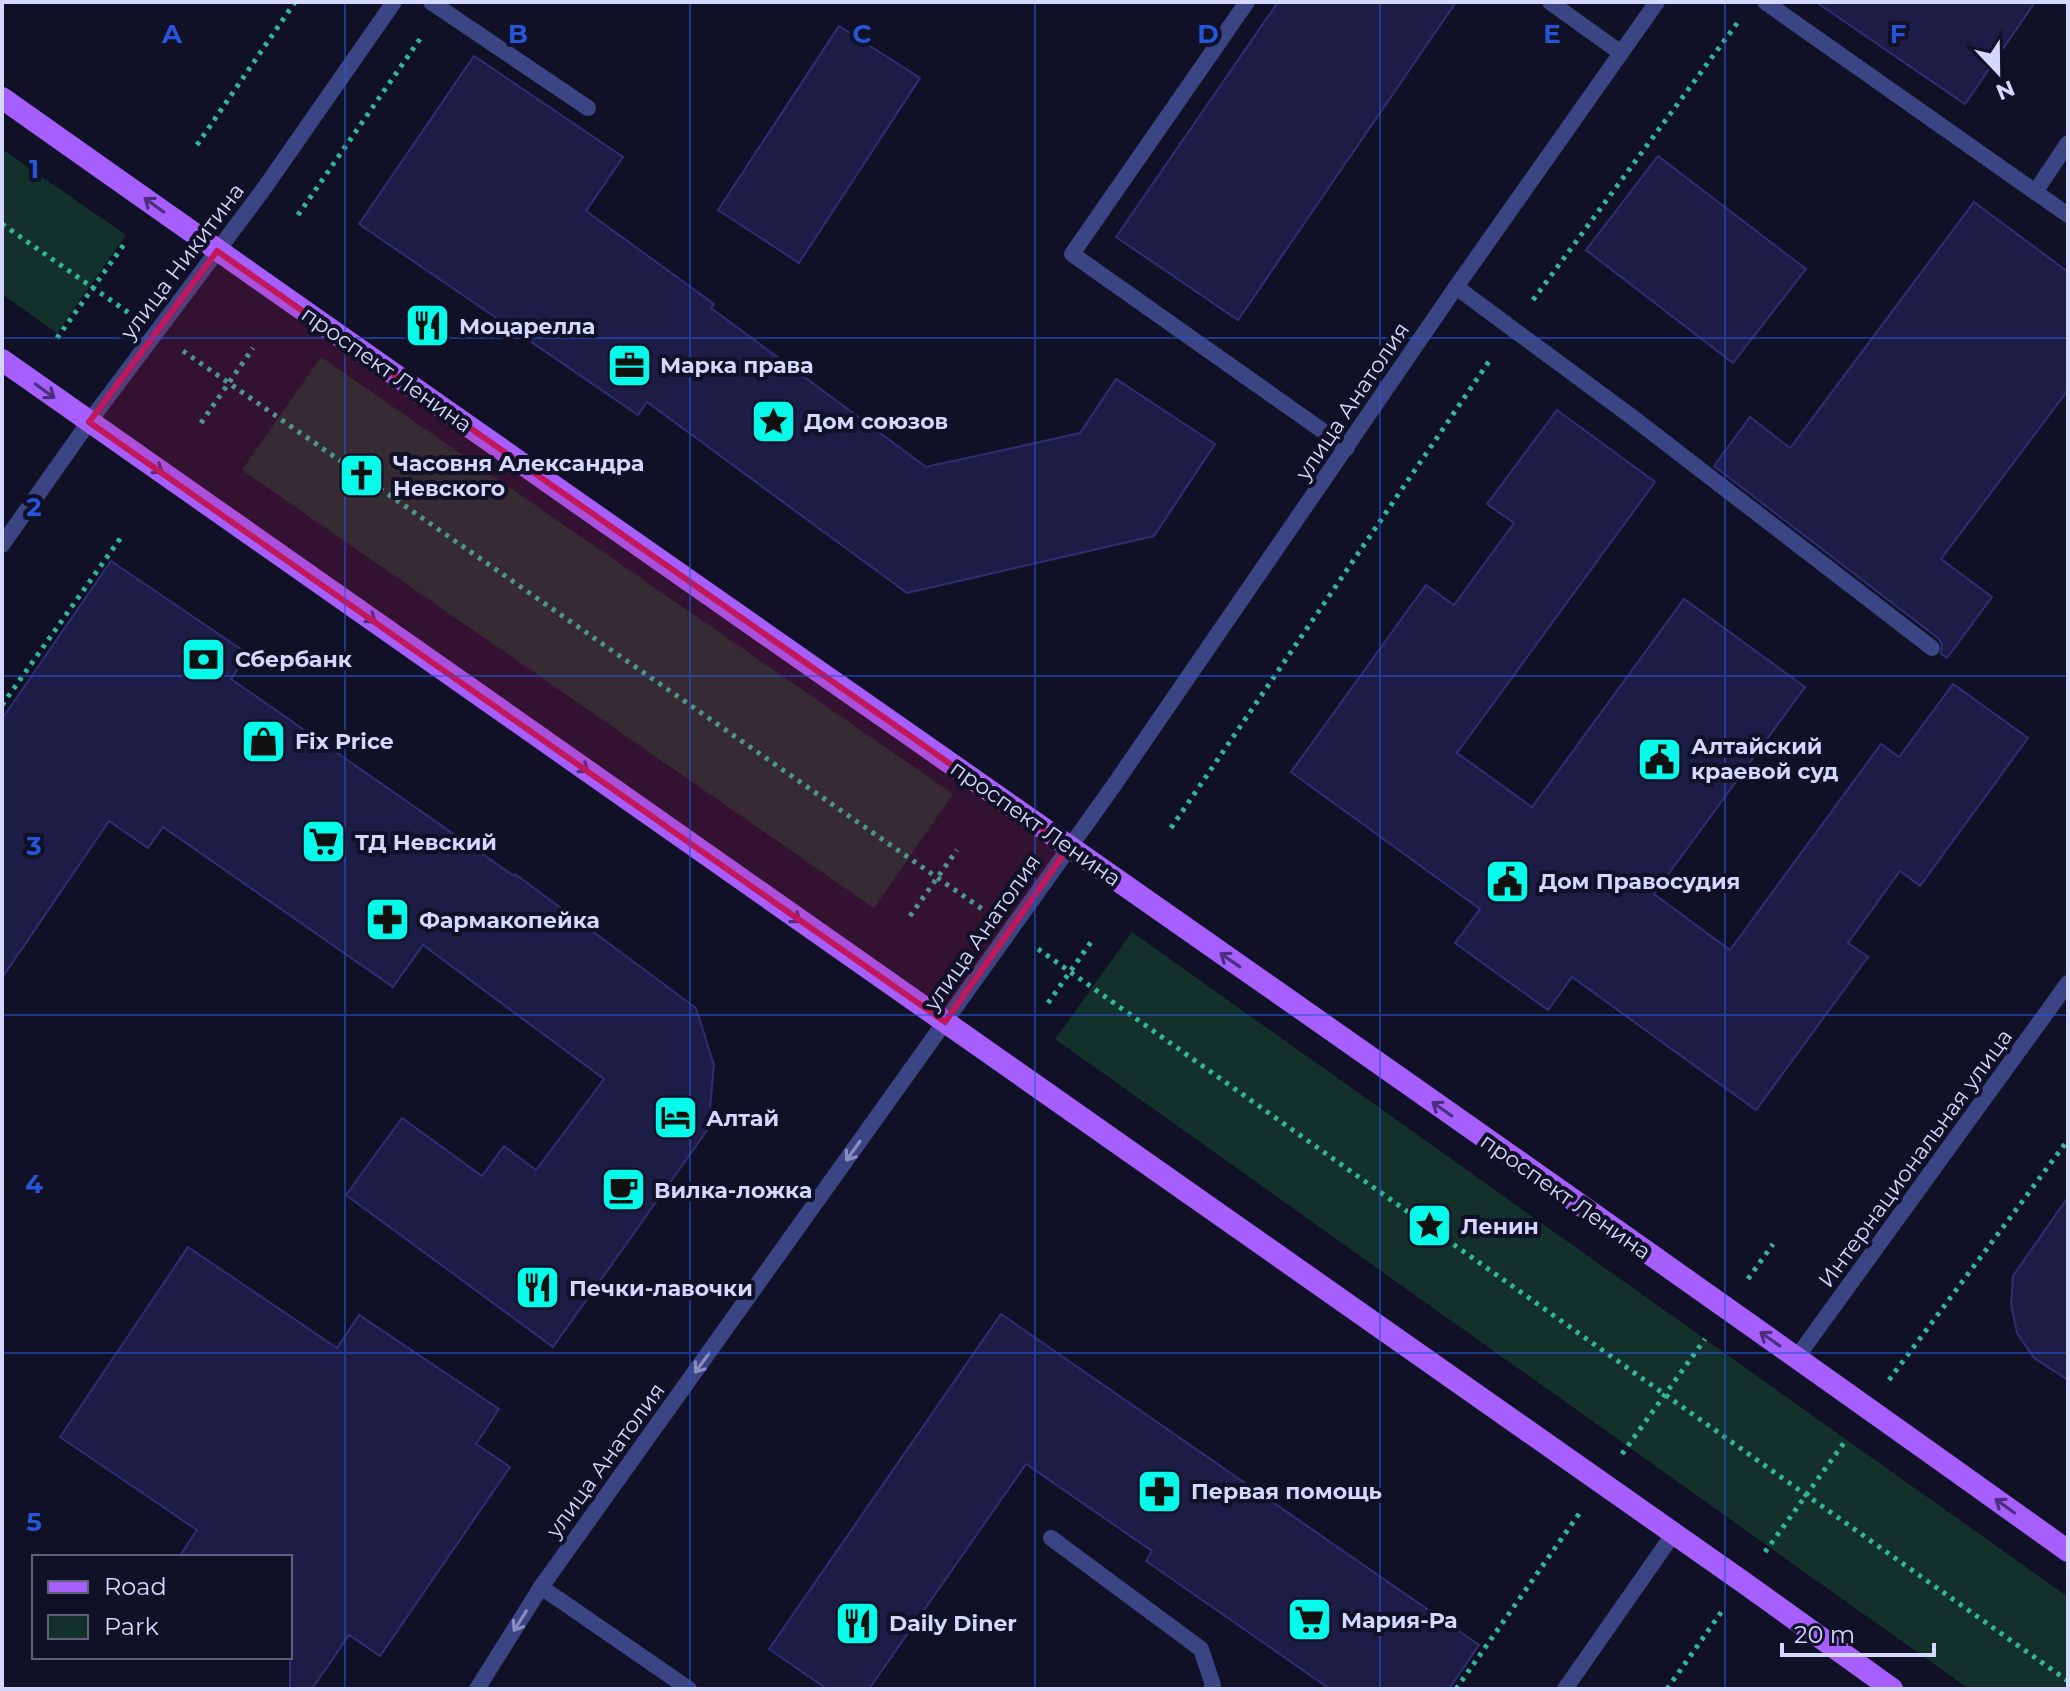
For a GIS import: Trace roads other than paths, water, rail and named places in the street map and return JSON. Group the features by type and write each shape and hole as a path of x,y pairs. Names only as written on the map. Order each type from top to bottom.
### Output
{"main road":[{"name":"проспект Ленина","path":"2,98 1797,1357 2068,1551"},
{"path":"2,360 1892,1689"}],"street":[{"name":"улица Никитина","path":"2,545 89,422 263,190 394,2"},
{"path":"1247,2 1072,254 1347,448"},
{"path":"1550,2 1621,53"},
{"name":"улица Анатолия","path":"477,1689 541,1587 1069,847 1657,2"},
{"path":"1765,2 2068,215"},
{"path":"436,5 588,108"},
{"path":"2035,192 2068,143"},
{"path":"1456,287 1632,417 1932,648"},
{"name":"Интернациональная улица","path":"1797,1357 2068,983"},
{"path":"1565,1689 1674,1533"},
{"path":"1051,1538 1201,1649 1213,1685 1211,1689"},
{"path":"541,1587 689,1689"}],"place":[{"name":"Моцарелла","path":"428,326"},
{"name":"Марка права","path":"629,365"},
{"name":"Дом союзов","path":"773,421"},
{"name":"Часовня Александра Невского","path":"362,476"},
{"name":"Сбербанк","path":"204,659"},
{"name":"Fix Price","path":"264,741"},
{"name":"Алтайский краевой суд","path":"1660,759"},
{"name":"ТД Невский","path":"324,842"},
{"name":"Дом Правосудия","path":"1508,881"},
{"name":"Фармакопейка","path":"388,920"},
{"name":"Алтай","path":"675,1118"},
{"name":"Вилка-ложка","path":"623,1190"},
{"name":"Ленин","path":"1430,1226"},
{"name":"Печки-лавочки","path":"538,1288"},
{"name":"Первая помощь","path":"1160,1491"},
{"name":"Мария-Ра","path":"1310,1620"},
{"name":"Daily Diner","path":"858,1623"}]}
